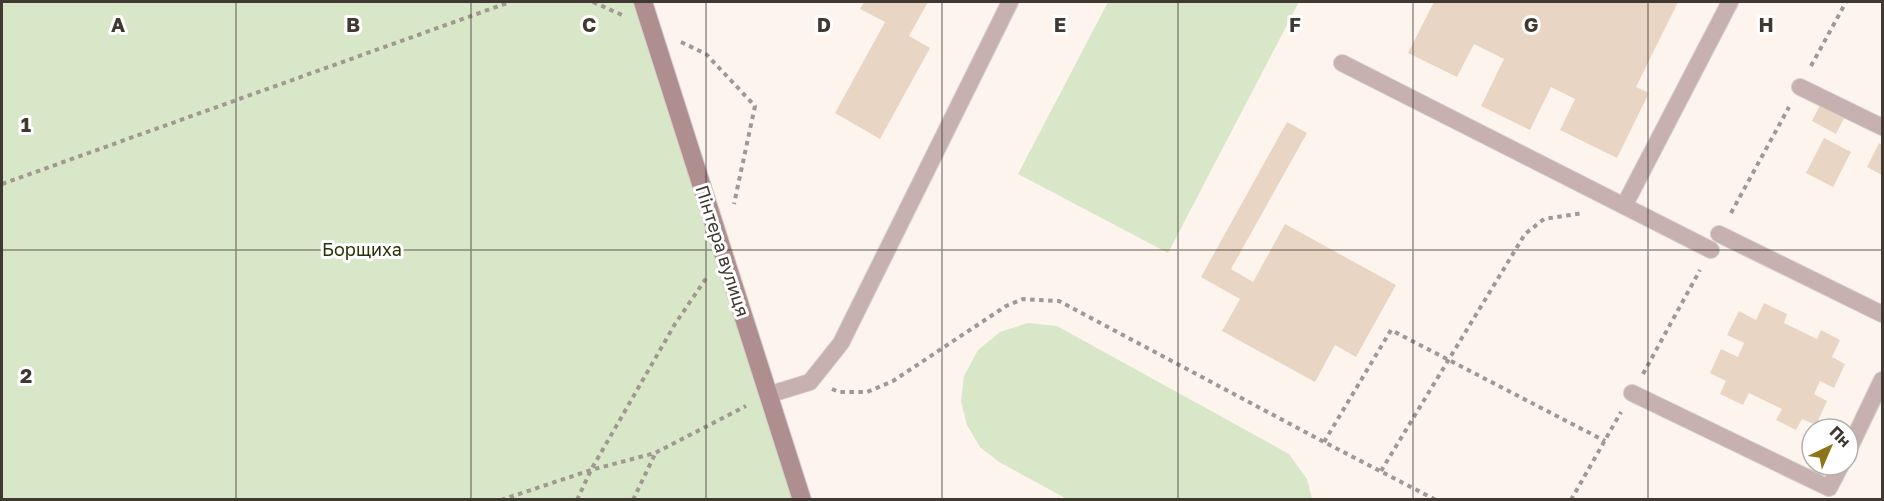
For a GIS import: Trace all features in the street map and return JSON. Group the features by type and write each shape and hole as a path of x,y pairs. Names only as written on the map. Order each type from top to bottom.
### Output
{"street":[{"name":"Пінтера вулиця","path":"643,2 802,500"}],"lane":[{"path":"768,394 810,382 841,343 1010,2"},
{"path":"1624,206 1730,2"},
{"path":"1342,63 1711,249"},
{"path":"1800,87 1882,127"},
{"path":"1719,234 1882,314"},
{"path":"1860,425 1882,380"},
{"path":"1632,393 1800,475"},
{"path":"1804,477 1829,489 1835,477"}],"path":[{"path":"2,184 510,2"},
{"path":"733,210 755,106"},
{"path":"1381,471 1525,234 1544,219 1624,206"},
{"path":"577,500 591,470 675,324 723,254"},
{"path":"810,382 839,392 867,392 893,381 1006,306 1023,299 1059,300 1436,500"},
{"path":"1324,442 1391,330 1605,441"},
{"path":"501,500 591,470 655,453 768,394"},
{"path":"633,500 655,453"}],"green space":[{"name":"Борщиха","path":"2,2 643,2 803,499 2,499"},
{"path":"1108,2 1299,2 1168,253 1018,174"},
{"path":"1028,323 1057,326 1289,454 1307,479 1312,499 1067,499 999,462 980,447 967,425 961,401 964,376 978,350 1000,332"}],"building":[{"path":"864,2 928,2 909,36 930,48 880,139 835,113 885,22 860,9"},
{"path":"1434,2 1678,2 1636,87 1649,93 1617,158 1560,130 1575,99 1551,87 1530,130 1481,106 1504,59 1474,44 1457,77 1408,53"},
{"path":"1820,105 1844,118 1836,134 1812,121"},
{"path":"1287,122 1307,133 1231,269 1253,282 1285,224 1396,285 1356,357 1335,345 1315,382 1222,331 1240,299 1201,277"},
{"path":"1824,138 1851,152 1833,187 1806,173"},
{"path":"1879,143 1882,145 1882,175 1867,167"},
{"path":"1764,303 1787,314 1784,323 1817,339 1821,330 1840,340 1832,357 1845,364 1834,388 1820,381 1814,394 1827,401 1820,417 1800,417 1796,430 1776,420 1782,409 1749,393 1743,405 1720,394 1726,381 1710,373 1721,349 1738,357 1744,343 1727,335 1739,311 1756,320"}]}
